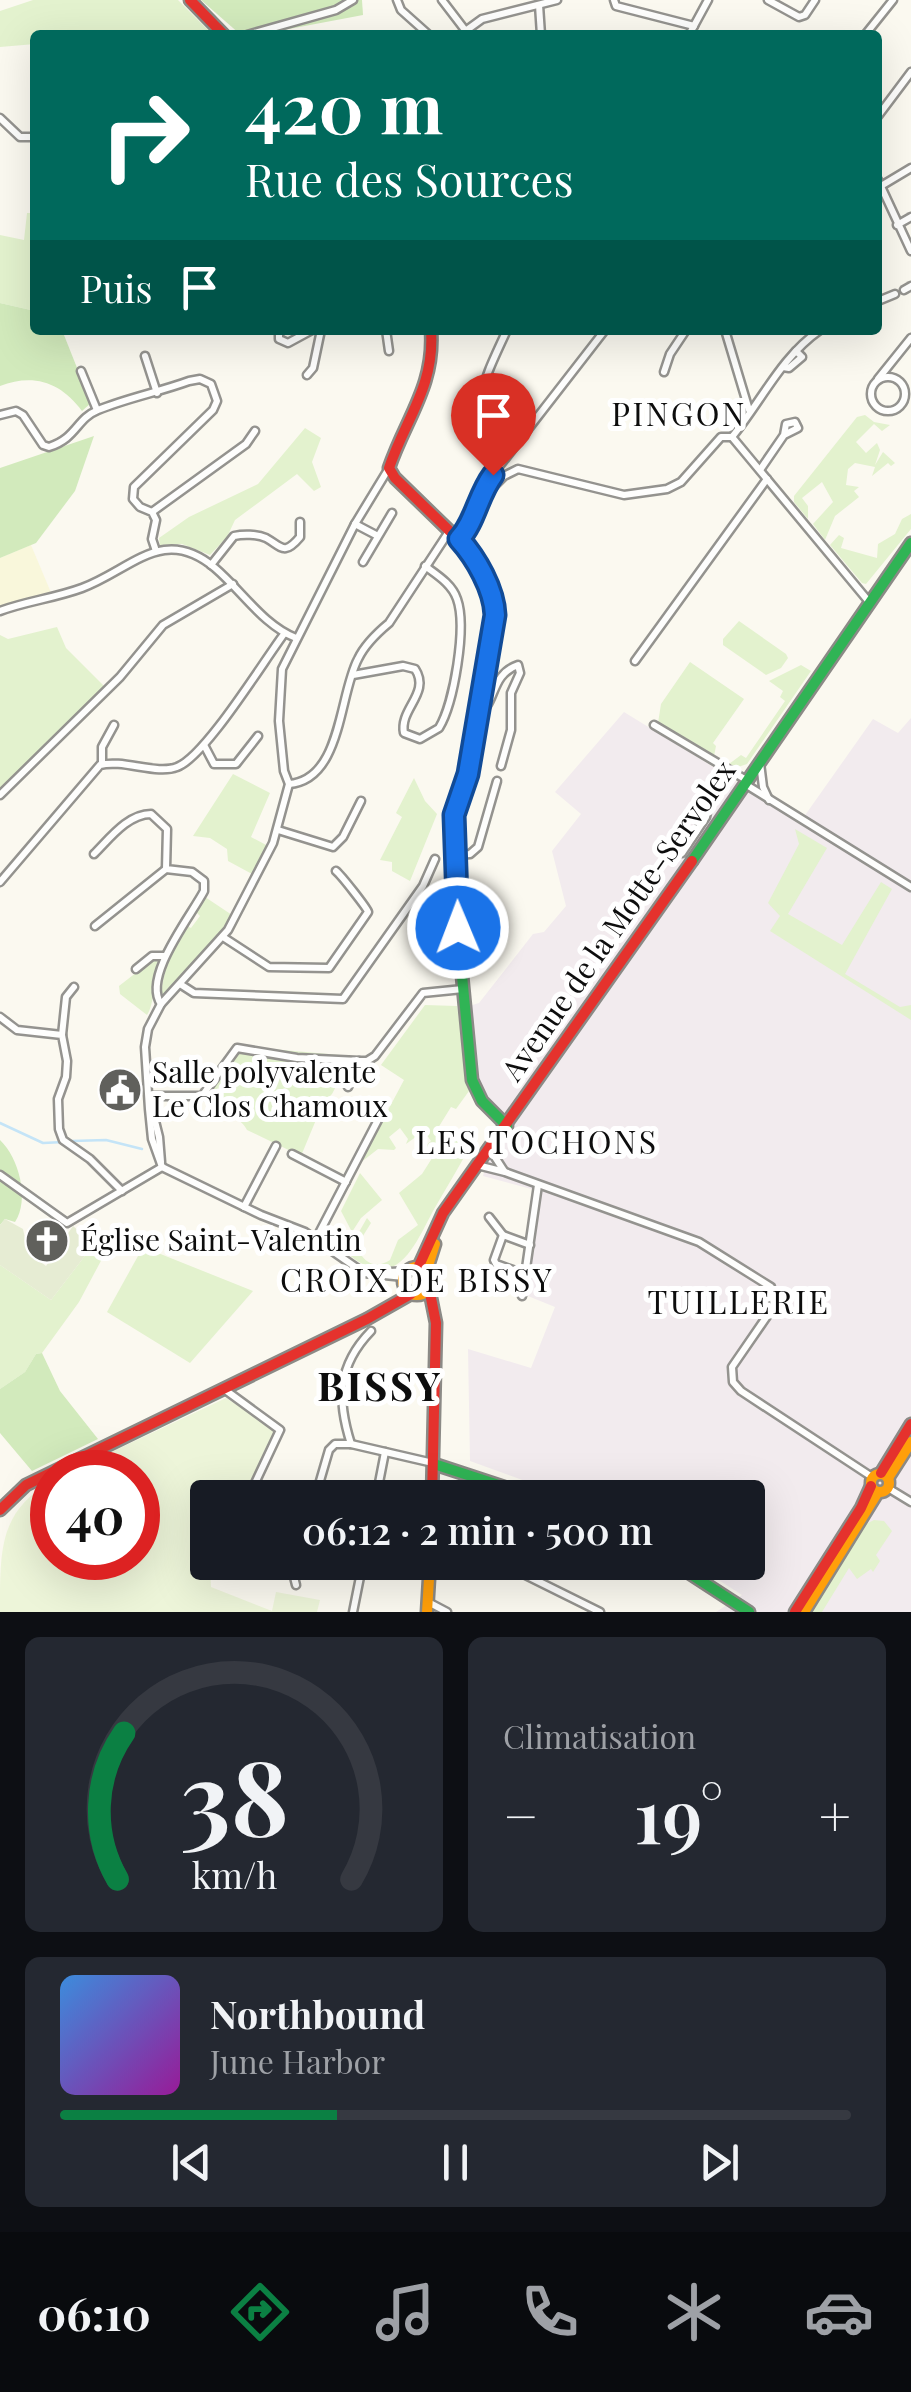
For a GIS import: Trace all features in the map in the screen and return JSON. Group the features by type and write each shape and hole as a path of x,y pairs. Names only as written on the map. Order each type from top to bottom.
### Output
{"main road":[{"path":"190,0 219,30"},
{"path":"432,335 434,354 426,388 389,468 455,534 487,585 495,606 468,774 454,815 463,989 474,1086 482,1101 507,1126"},
{"path":"870,604 909,550"},
{"name":"Avenue de la Motte-Servolex","path":"224,1389 391,1304 415,1281 443,1213 870,604"},
{"path":"415,1281 433,1327 433,1480"},
{"path":"0,1510 26,1484 224,1389"},
{"path":"804,1612 911,1424"},
{"path":"794,1612 861,1508 911,1442"},
{"path":"434,1464 483,1480"},
{"path":"428,1607 429,1580"},
{"path":"700,1580 749,1612"}],"street":[{"path":"265,30 336,10 352,0"},
{"path":"397,0 401,10 423,30"},
{"path":"442,0 462,30"},
{"path":"467,30 493,15 557,0"},
{"path":"614,0 616,6 694,26"},
{"path":"692,30 708,0"},
{"path":"768,0 799,17 815,0"},
{"path":"869,30 892,0"},
{"path":"539,5 541,30"},
{"path":"882,111 911,72"},
{"path":"0,118 20,136 30,137"},
{"path":"882,182 911,168"},
{"path":"882,190 911,251"},
{"path":"898,225 911,217"},
{"path":"882,299 895,294"},
{"path":"280,335 288,343 303,335"},
{"path":"307,375 313,368 320,335"},
{"path":"387,335 389,351"},
{"path":"498,468 480,423 481,394 505,335"},
{"path":"289,784 307,779 331,751 357,660 375,634 389,623 425,566 455,534 466,531 476,504 498,468 601,335"},
{"path":"664,372 683,335"},
{"path":"726,335 749,410"},
{"path":"732,437 783,366 788,368 802,357 796,351 814,335"},
{"path":"896,356 895,378 903,386 905,397 900,406 890,411 879,409 872,401 871,390 877,380 896,356 911,338"},
{"path":"145,356 157,393"},
{"path":"81,370 97,410"},
{"path":"877,380 895,378"},
{"path":"0,416 16,411 43,445 49,447 69,439 82,420 97,410 200,379 211,384 217,400 214,410 134,487 133,499 140,508 152,512 156,520 152,539 156,552"},
{"path":"152,512 246,444 255,431"},
{"path":"476,504 504,476 518,469 624,495 666,489 682,482 721,437 730,434 870,604"},
{"path":"760,470 784,435"},
{"path":"487,443 511,454"},
{"path":"161,1165 150,1099 145,1046 148,1029 162,1004 224,937 278,830 289,784 282,759 278,686 282,669 355,524 389,468"},
{"path":"635,661 767,479"},
{"path":"363,562 392,513"},
{"path":"211,564 239,534 264,537 277,548 286,548 300,537 300,522"},
{"path":"355,524 376,535"},
{"path":"0,612 22,603 68,594 156,552 178,548 211,564 284,634 296,638"},
{"path":"353,675 403,666 415,669 421,688 402,722 404,733 420,739 438,728 448,703 462,621 457,596 425,566"},
{"path":"0,795 120,677 164,626 233,584"},
{"path":"102,764 174,768 204,744 284,634"},
{"path":"477,714 486,709 500,677 518,665 520,673 511,697 511,738 501,766"},
{"path":"260,666 261,675"},
{"path":"0,882 102,764 102,747 114,725"},
{"path":"654,725 911,888"},
{"path":"204,744 214,764 236,764 258,736"},
{"path":"760,763 769,801"},
{"path":"682,852 706,817 722,766"},
{"path":"456,855 470,854 478,847 497,781"},
{"path":"278,830 333,847 361,801"},
{"path":"94,854 128,822 147,812 166,829 166,869"},
{"path":"180,984 194,993 343,999 423,886 435,858"},
{"path":"95,926 166,869 202,877 205,886 165,956 156,989 162,1004"},
{"path":"224,937 269,967 329,968 368,912 366,903 347,888 336,871"},
{"path":"136,969 152,956 165,956"},
{"path":"74,987 66,997 62,1035 67,1061 58,1099 58,1129 63,1140 106,1172 122,1191"},
{"path":"150,1099 202,1096 237,1048 297,1058 367,1061 423,993 463,989"},
{"path":"0,1016 18,1030 62,1035"},
{"path":"348,1087 359,1061"},
{"path":"316,1239 379,1118"},
{"path":"244,1207 276,1146"},
{"path":"489,1148 505,1172"},
{"path":"292,1154 346,1182"},
{"path":"477,1164 699,1242 771,1287 774,1306 732,1368 732,1382 911,1502"},
{"path":"0,1175 66,1223 161,1165"},
{"path":"161,1165 316,1239 364,1273 415,1281"},
{"path":"522,1296 538,1185"},
{"path":"489,1216 503,1235 530,1245"},
{"path":"503,1235 496,1264 527,1275"},
{"path":"347,1444 341,1393 350,1358 371,1331"},
{"path":"224,1389 280,1430 256,1480"},
{"path":"321,1480 335,1444 434,1464"},
{"path":"380,1480 385,1452"},
{"path":"295,1580 296,1585"},
{"path":"353,1612 359,1580"},
{"path":"536,1580 600,1612"},
{"path":"428,1607 447,1612"}],"shaded area":[{"path":"31,545 52,595 0,609 0,558"},
{"path":"624,712 801,821 873,719 898,733 911,718 911,1612 716,1612 742,1595 719,1580 765,1580 765,1480 522,1480 470,1461 468,1349 531,1368 555,1307 523,1294 535,1190 483,1176 501,1111 486,1098 479,1084 469,1006 479,1003 533,934 544,932 566,906 552,851 581,814 555,792"}],"green space":[{"path":"33,0 178,0 208,30 30,30 30,44 0,47 0,11"},
{"path":"201,0 362,0 363,15 284,30 235,30"},
{"path":"30,213 30,310 0,303 0,235 24,240"},
{"path":"0,303 30,310 30,335 64,335 91,403 82,411 56,387 35,381 0,386"},
{"path":"865,415 874,422 890,425 882,431 874,424 856,442 866,453 877,443 880,450 875,465 883,452 895,463 888,463 872,476 875,467 855,463 848,469 846,485 859,487 854,491 859,497 835,516 825,540 813,524 833,502 822,482 802,498 808,506 808,519 794,502 794,496 857,417"},
{"path":"305,428 321,438 312,462 321,487 314,491 297,474 235,520 227,537 210,555 182,544 160,545 159,538 189,517 258,484"},
{"path":"94,436 75,491 36,543 0,558 0,468"},
{"path":"911,514 911,529 866,584 830,545 839,535 844,538 841,548 877,558 878,544 895,534 902,519"},
{"path":"739,621 786,654 788,658 781,668 766,675 723,645 723,639"},
{"path":"57,627 66,648 105,687 0,788 0,635 8,639"},
{"path":"690,662 744,699 713,743 714,756 658,723 661,704"},
{"path":"801,665 811,671 747,764 729,764 741,755 746,758 785,701 780,697 783,691 769,681"},
{"path":"233,774 270,793 251,837 268,846 252,874 228,861 227,849 210,838 193,836"},
{"path":"414,778 425,801 437,814 410,881 392,871 392,862 380,860 402,817 396,813"},
{"path":"795,829 827,848 788,914 842,945 881,882 892,889 845,974 900,1007 911,1005 911,1020 770,931 780,916 768,903 799,844"},
{"path":"205,897 232,915 223,932 160,996 168,957 187,926 191,928 200,916 196,912"},
{"path":"155,958 159,960 147,1015 120,994 119,986"},
{"path":"425,1005 457,1006 469,1091 456,1109 451,1107 438,1128 442,1134 429,1156 423,1148 431,1141 424,1131 406,1144 408,1139 400,1128 389,1137 394,1150 378,1149 360,1163 404,1080 381,1065"},
{"path":"236,1046 352,1056 323,1103 301,1156 247,1130 202,1093"},
{"path":"448,1133 469,1148 410,1252 390,1268 378,1269 347,1253 367,1218 371,1223 361,1239 360,1253 373,1264 390,1260 398,1240 418,1225 399,1193 422,1174"},
{"path":"0,1140 17,1168 22,1202 15,1222 5,1219 0,1225"},
{"path":"360,1173 382,1200 361,1218 352,1232 341,1211"},
{"path":"5,1219 23,1229 28,1252 46,1266 73,1226 94,1244 51,1300 0,1265 0,1225"},
{"path":"111,1242 79,1302 42,1353 36,1354 25,1372 0,1389 0,1265 51,1300 94,1244"},
{"path":"143,1247 253,1291 190,1363 107,1312"},
{"path":"42,1353 60,1391 98,1439 75,1450 30,1450 30,1469 0,1433 0,1389 25,1372 36,1354"},
{"path":"226,1398 276,1430 251,1480 190,1480 190,1580 211,1580 211,1587 272,1611 276,1592 320,1600 317,1612 0,1612 6,1533 30,1497 30,1580 160,1580 160,1450 116,1450"},
{"path":"874,1520 884,1521 892,1531 876,1555 880,1561 873,1572 871,1569 857,1579 849,1568 822,1612 810,1612 862,1526"}],"waterway":[{"path":"0,1123 43,1143 64,1142"},
{"path":"72,1141 106,1140 142,1149"}],"traffic: fast":[{"path":"692,861 911,543"},
{"path":"480,697 468,774 455,815 458,934 472,1080 482,1101 507,1126"},
{"path":"434,1464 483,1480"},
{"path":"700,1580 749,1612"}],"traffic: slow":[{"path":"426,1272 435,1244"},
{"path":"417,1267 427,1271 431,1281 427,1291 417,1295 407,1291 403,1281 407,1271 417,1267"},
{"path":"888,1478 911,1442"},
{"path":"880,1474 887,1476 889,1483 887,1490 880,1492 873,1490 871,1483 873,1476 880,1474"},
{"path":"804,1612 878,1492"},
{"path":"427,1612 429,1580"}],"traffic: jam":[{"path":"190,0 219,30"},
{"path":"431,335 424,385 389,468 464,545 495,607 480,697"},
{"path":"418,1268 443,1213 692,861"},
{"path":"429,1288 436,1323 432,1480"},
{"path":"0,1510 26,1485 411,1294"},
{"path":"881,1473 911,1424"},
{"path":"795,1612 871,1486"}],"place":[{"name":"Salle polyvalente Le Clos Chamoux","path":"120,1090"},
{"name":"Église Saint-Valentin","path":"47,1241"}],"district":[{"name":"PINGON","path":"679,415"},
{"name":"LES TOCHONS","path":"537,1143"},
{"name":"CROIX DE BISSY","path":"417,1281"},
{"name":"TUILLERIE","path":"739,1303"},
{"name":"BISSY","path":"380,1387"}],"route":[{"path":"458,928 454,815 468,774 495,615 487,585 459,539 493,475"}]}
